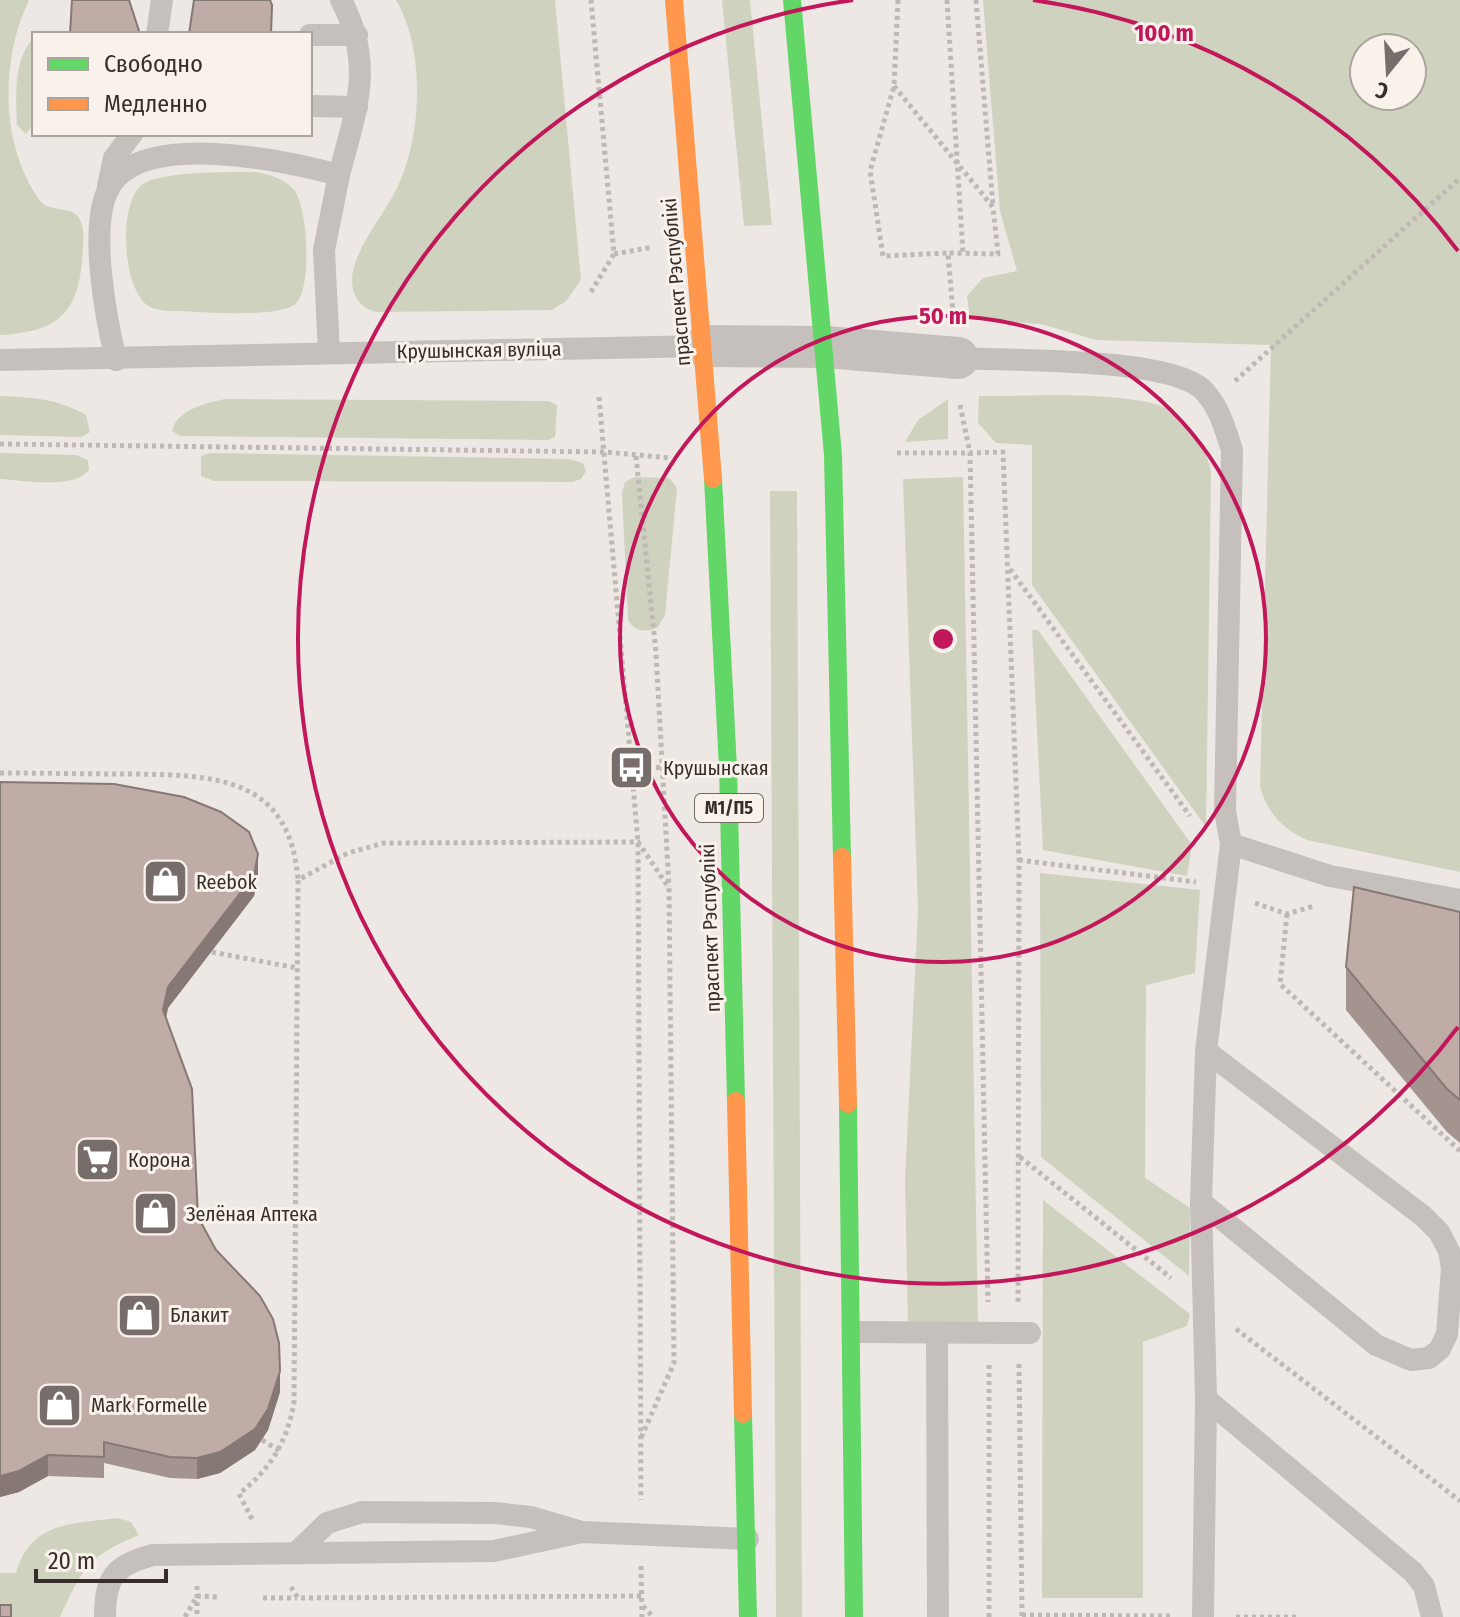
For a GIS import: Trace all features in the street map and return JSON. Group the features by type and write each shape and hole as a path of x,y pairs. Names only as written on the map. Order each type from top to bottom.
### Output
{"highway":[{"name":"праспект Рэспублікі","path":"674,0 704,346 728,768 748,1617"},
{"path":"792,0 826,347 833,455 853,1332 854,1617"}],"street":[{"name":"Крушынская вуліца","path":"704,346 826,347 956,340"}],"lane":[{"path":"157,32 162,0"},
{"path":"329,353 324,250 357,107 362,71 357,35 341,0"},
{"path":"312,35 357,35"},
{"path":"312,106 357,107"},
{"path":"116,360 101,274 106,192 114,158 130,136"},
{"path":"106,192 120,173 140,162 219,154 278,159 339,175"},
{"path":"956,340 1162,372 1186,379 1212,402 1232,450 1225,811 1231,844 1206,1051 1201,1202 1206,1399 1203,1617"},
{"name":"Крушынская вуліца","path":"0,360 704,346"},
{"path":"1231,844 1330,876 1460,900"},
{"path":"1201,1202 1376,1345 1411,1360 1429,1358 1440,1349 1447,1334 1452,1268 1449,1251 1439,1232 1423,1216 1206,1051"},
{"path":"853,1332 1024,1333"},
{"path":"937,1333 938,1617"},
{"path":"1206,1399 1413,1572 1424,1586 1432,1617"},
{"path":"296,1553 327,1523 362,1512 504,1514 531,1517 582,1532 748,1539"},
{"path":"87,1617 105,1588 124,1567 153,1555 494,1551 582,1532"},
{"path":"105,1588 105,1617"}],"path":[{"path":"591,0 614,254 591,292"},
{"path":"898,0 894,86 870,171 883,256 998,254 976,0"},
{"path":"947,0 963,253"},
{"path":"894,86 993,207"},
{"path":"1212,402 1460,178"},
{"path":"614,254 654,247"},
{"path":"948,253 956,340"},
{"path":"599,397 638,842 641,1500"},
{"path":"960,405 970,453 989,1333 989,1617"},
{"path":"0,444 605,452 670,458"},
{"path":"897,453 1003,452 1019,860 1024,1333 1022,1616 1299,1617"},
{"path":"636,456 656,653 669,888 674,1363 641,1438"},
{"path":"1009,568 1191,817"},
{"path":"632,768 728,768"},
{"path":"0,773 183,775 237,784 260,797 278,815 291,837 298,880 294,1403 280,1451 270,1466 239,1494 252,1519"},
{"path":"638,842 669,888"},
{"path":"298,880 348,853 384,843 638,842"},
{"path":"1198,882 1199,869"},
{"path":"1287,914 1280,984 1460,1151"},
{"path":"212,952 297,969"},
{"path":"262,1440 280,1451"},
{"path":"641,1563 642,1617"},
{"path":"290,1585 298,1598"},
{"path":"185,1617 197,1596 219,1597"},
{"path":"263,1598 642,1596"},
{"path":"642,1606 653,1617"}],"green space":[{"path":"0,0 29,0 13,49 9,76 11,129 17,155 40,201 78,216 83,240 80,279 69,307 49,325 0,335"},
{"path":"396,0 555,0 581,280 566,301 552,310 378,312 365,307 356,298 352,279 356,261 405,169 415,121 416,69 406,20"},
{"path":"722,0 750,0 772,225 744,226"},
{"path":"983,0 1460,0 1460,872 1307,840 1277,819 1263,796 1260,787 1271,345 1096,340 1041,324 970,319 967,296 983,278 1017,271 1000,211"},
{"path":"32,40 32,126 26,134 17,125 16,102 19,67"},
{"path":"257,172 272,176 294,190 303,213 306,268 300,297 294,305 271,312 238,313 168,311 150,307 133,284 126,247 129,209 135,194 143,184 165,177"},
{"path":"0,396 34,398 66,405 86,415 90,432 81,437 0,435"},
{"path":"979,396 1082,396 1138,400 1176,414 1189,426 1203,448 1211,472 1206,827 1032,585 1032,445 996,443 978,423"},
{"path":"226,399 548,401 557,405 555,437 548,440 180,436 172,431 186,412"},
{"path":"948,399 948,439 905,442 918,420"},
{"path":"0,453 76,455 88,460 89,470 82,476 60,482 0,479"},
{"path":"210,453 569,459 583,463 586,471 581,479 572,482 214,481 201,476 201,456"},
{"path":"635,477 669,478 677,488 665,615 658,627 645,631 637,629 628,620 622,493 625,482"},
{"path":"963,477 978,1326 908,1325 905,1179 918,910 903,479"},
{"path":"770,491 797,491 802,1617 776,1617"},
{"path":"1032,630 1038,630 1192,845 1187,876 1043,850"},
{"path":"1040,873 1200,890 1195,973 1146,985 1145,1178 1190,1208 1189,1276 1041,1157"},
{"path":"1043,1200 1190,1314 1187,1326 1143,1342 1143,1598 1042,1598"},
{"path":"118,1518 131,1522 139,1535 107,1550 88,1566 60,1617 0,1617 0,1573 16,1573 32,1543 55,1528"}],"building":[{"path":"72,0 129,0 139,32 70,32"},
{"path":"194,0 270,0 272,5 271,32 189,32"},
{"name":"Корона","path":"0,782 114,784 184,797 221,812 249,832 258,854 254,875 168,987 163,1010 192,1089 198,1217 216,1250 260,1296 273,1319 279,1343 280,1371 268,1409 255,1429 220,1452 197,1458 170,1457 104,1442 104,1457 48,1455 19,1471 0,1476"},
{"path":"1354,887 1460,912 1460,1100 1447,1089 1346,967"},
{"path":"0,1605 11,1605 11,1617 0,1617"}],"traffic: fast":[{"path":"792,0 833,455 842,857"},
{"path":"713,479 728,768 736,1101"},
{"path":"848,1104 854,1617"},
{"path":"743,1414 748,1617"}],"traffic: slow":[{"path":"674,0 713,479"},
{"path":"842,857 848,1104"},
{"path":"736,1101 743,1414"}],"place":[{"name":"Крушынская","path":"632,768"},
{"name":"Reebok","path":"165,882"},
{"name":"Корона","path":"97,1160"},
{"name":"Зелёная Аптека","path":"155,1214"},
{"name":"Блакит","path":"139,1315"},
{"name":"Mark Formelle","path":"60,1405"}]}
